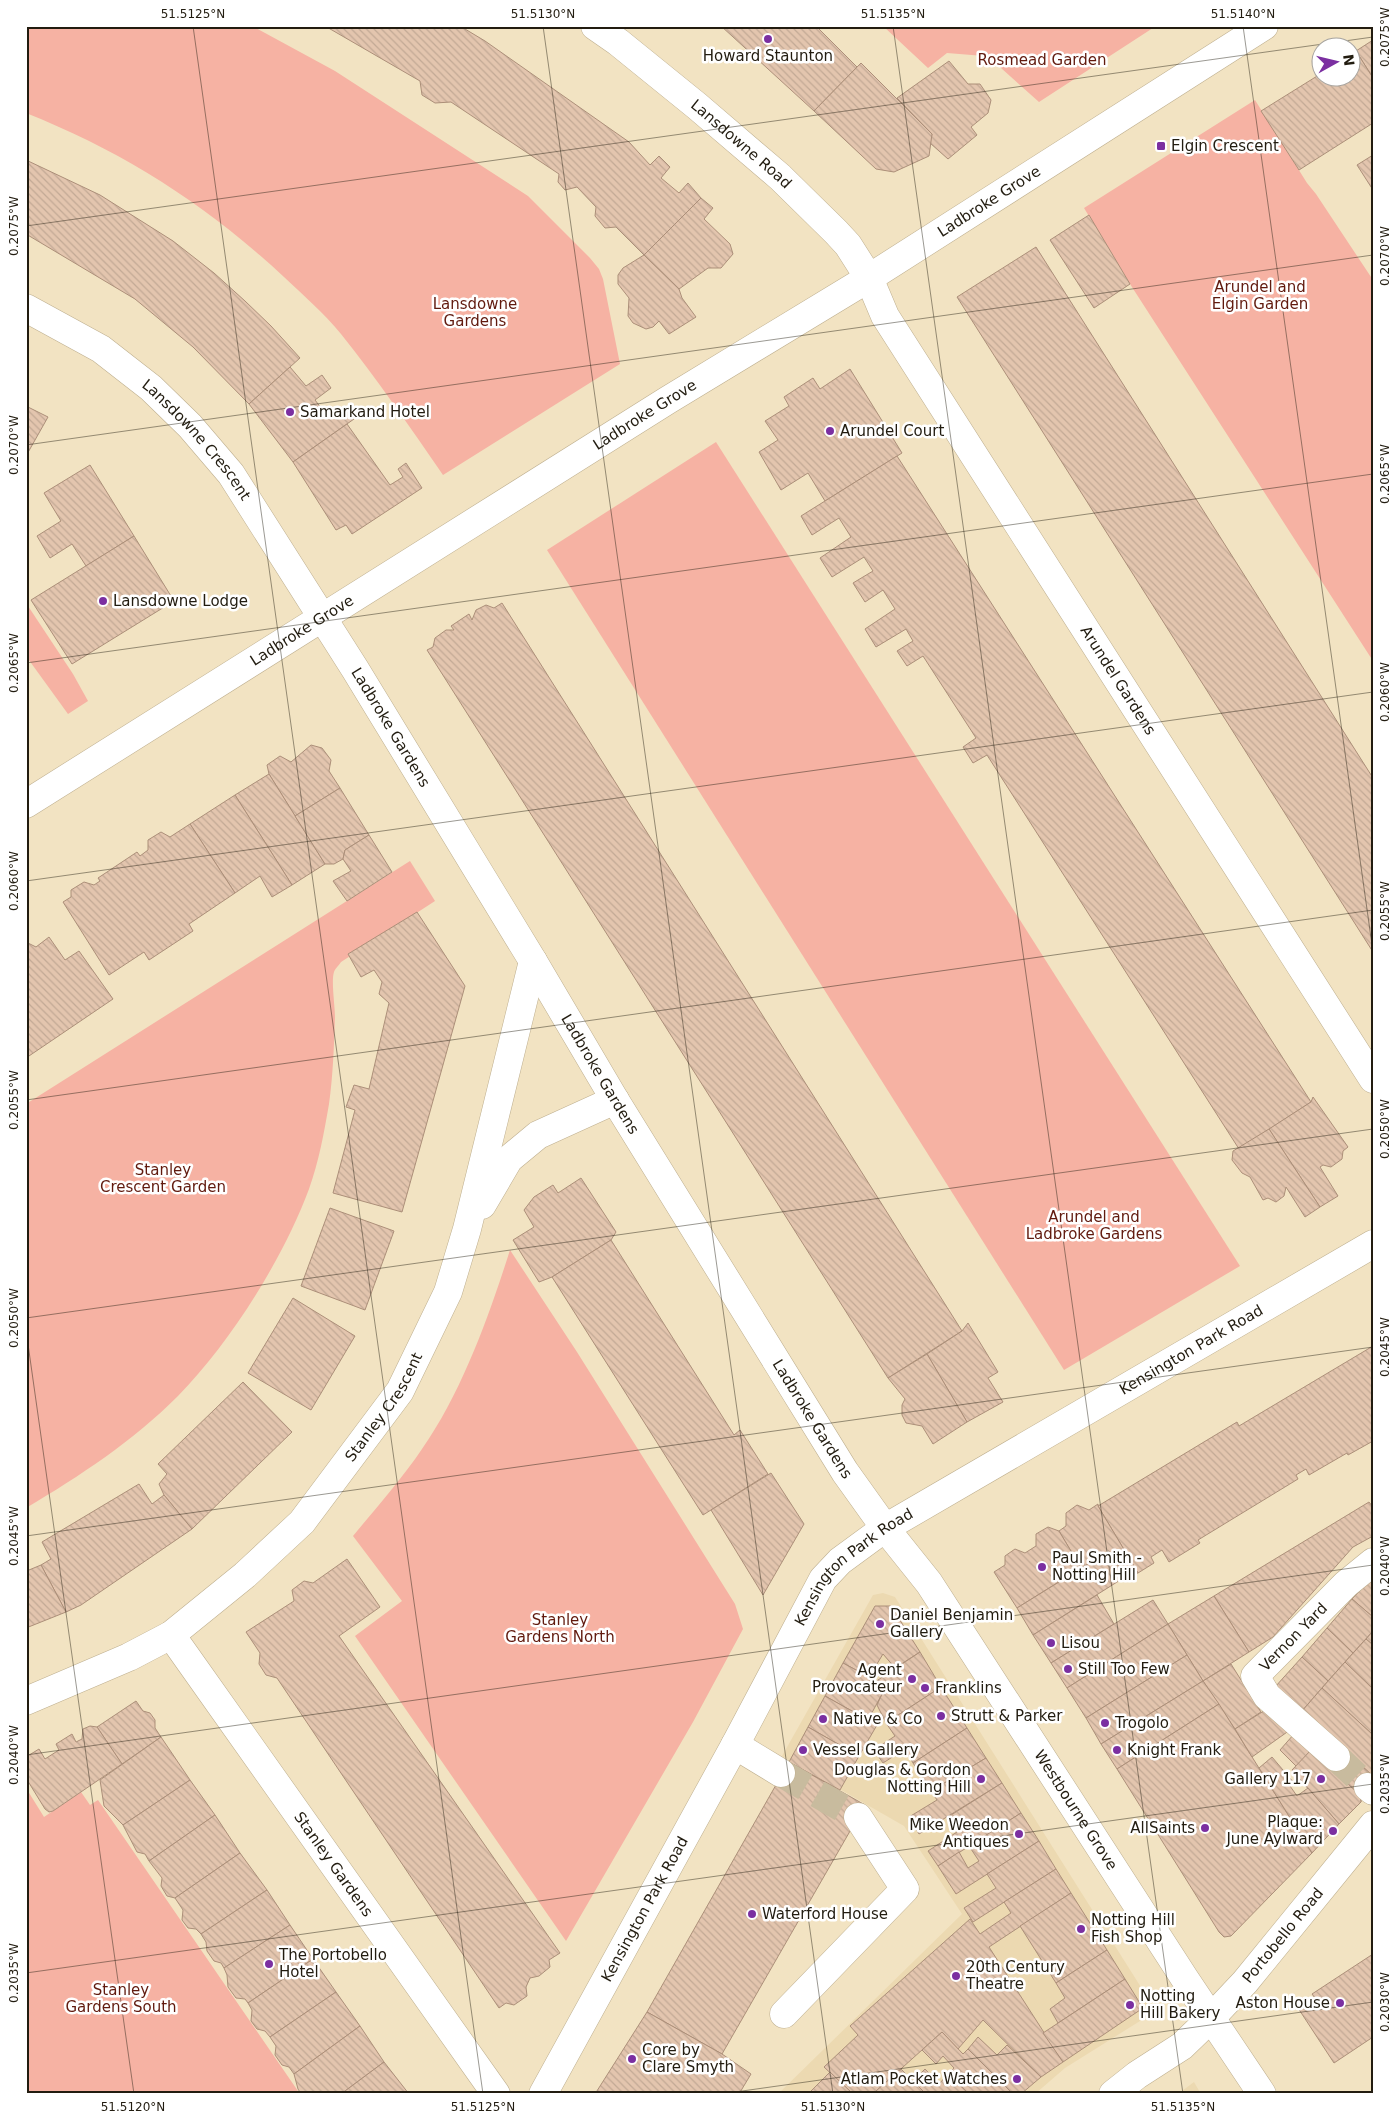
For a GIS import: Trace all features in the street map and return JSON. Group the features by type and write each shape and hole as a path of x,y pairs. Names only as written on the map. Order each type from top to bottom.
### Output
{"street":[{"name":"Lansdowne Road","path":"595,26 618,42 697,106 780,177 848,245 869,278"},
{"name":"Ladbroke Grove","path":"26,804 668,400 869,278 1264,26"},
{"name":"Arundel Gardens","path":"869,278 885,316 1373,1079"},
{"name":"Lansdowne Crescent","path":"26,308 101,349 151,388 190,426 231,474 323,616"},
{"name":"Ladbroke Gardens","path":"323,616 534,961 615,1100 832,1452 885,1528"},
{"name":"Stanley Crescent","path":"26,1701 129,1657 171,1635 245,1575 302,1522 400,1391 448,1292 467,1230 534,961"},
{"path":"467,1230 509,1159 538,1135 615,1100"},
{"name":"Kensington Park Road","path":"550,2091 822,1579 840,1561 885,1528 1373,1244"},
{"name":"Westbourne Grove","path":"885,1528 934,1590 1262,2094"},
{"name":"Vernon Yard","path":"1336,1757 1267,1696 1255,1676 1346,1584 1373,1562"},
{"name":"Stanley Gardens","path":"171,1635 496,2094"},
{"path":"735,1745 781,1774"},
{"path":"784,2014 905,1889 858,1817"},
{"name":"Portobello Road","path":"1114,2094 1137,2075 1182,2046 1211,2018 1245,1982 1373,1825"}],"shaded area":[{"path":"883,1593 895,1597 1156,2011 1065,2068 1035,2094 778,2094 962,1914 904,1826 782,1756 873,1595"},
{"path":"1194,2082 1201,2094 1178,2094"}],"green space":[{"name":"Lansdowne Gardens","path":"26,26 252,26 335,71 528,196 590,258 599,269 603,279 620,364 443,475 406,421 341,334 313,304 255,251 194,204 130,163 62,128 26,113"},
{"name":"Rosmead Garden","path":"883,26 1156,26 1039,102 991,59 984,56 947,53 928,68"},
{"name":"Arundel and Elgin Garden","path":"1255,100 1307,183 1373,280 1373,661 1130,284 1084,208"},
{"name":"Arundel and Ladbroke Gardens","path":"716,442 1240,1266 1064,1370 547,550"},
{"path":"26,603 73,674 88,701 68,714 26,656"},
{"name":"Stanley Crescent Garden","path":"410,861 435,901 341,962 335,971 333,976 335,1017 332,1072 329,1104 321,1147 313,1178 298,1216 270,1271 217,1351 178,1396 143,1428 105,1457 26,1508 26,1104"},
{"name":"Stanley Gardens North","path":"510,1250 577,1352 735,1604 743,1629 693,1722 566,1941 355,1636 402,1601 353,1536 414,1460 450,1403 473,1353"},
{"name":"Stanley Gardens South","path":"26,1788 44,1817 81,1792 90,1805 98,1800 300,2094 26,2094"}],"building":[{"path":"325,26 460,26 485,41 629,142 650,165 659,156 670,167 661,178 679,193 688,183 701,198 644,255 616,227 605,228 595,216 596,207 577,187 565,190 558,182 559,174 451,102 435,103 422,95 420,81"},
{"path":"721,26 816,26 857,67 814,111"},
{"path":"1373,40 1373,78 1362,61 1362,47"},
{"path":"949,61 968,84 980,84 991,100 988,113 971,127 977,135 948,159 930,143 932,134 897,98"},
{"path":"1362,61 1373,78 1373,123 1299,170 1261,111 1312,79 1312,88 1362,88"},
{"path":"861,63 932,134 929,156 894,172 876,169 814,111"},
{"path":"1373,155 1373,190 1357,165"},
{"path":"26,160 100,195 173,241 214,273 245,301 300,358 249,404 193,347 135,299 26,234"},
{"path":"701,198 713,208 704,219 730,244 733,254 721,268 708,268 679,289 644,255"},
{"path":"1089,215 1130,284 1094,308 1050,240"},
{"path":"1036,247 1373,778 1373,952 957,297"},
{"path":"644,255 679,289 682,298 696,317 669,334 659,321 653,327 646,329 633,323 628,316 629,298 618,284 618,275 623,268"},
{"name":"Samarkand Hotel","path":"290,367 306,386 322,375 331,388 315,400 328,417 346,406 354,419 293,462 249,404"},
{"name":"Arundel Court","path":"850,369 902,453 825,501 808,473 781,490 759,452 778,440 765,421 789,406 784,397 813,378 820,389"},
{"path":"26,406 48,417 26,456"},
{"path":"347,424 390,485 403,477 398,469 406,463 422,488 352,534 346,525 336,530 293,462"},
{"path":"897,456 1311,1102 1239,1149 987,755 973,763 963,747 976,738 923,656 907,666 897,651 913,641 906,629 876,647 865,629 895,609 883,590 865,602 853,583 873,571 864,557 832,577 820,558 851,537 839,518 812,535 801,516"},
{"path":"90,465 134,536 86,566 72,544 50,558 37,536 61,521 44,493"},
{"name":"Lansdowne Lodge","path":"134,536 174,601 72,664 31,600"},
{"path":"502,603 962,1331 888,1378 427,650 433,647 435,638 446,630 454,630 451,626 469,614 472,620 476,610 486,605 494,608"},
{"path":"311,745 322,748 331,760 329,771 340,788 295,816 269,774 267,765 280,756 291,762"},
{"path":"269,774 325,864 292,885 235,795"},
{"path":"340,788 369,835 345,850 343,859 334,864 325,864 295,816"},
{"path":"235,795 292,885 272,897 260,876 235,893 190,824"},
{"path":"190,824 235,893 189,924 193,931 149,960 144,952 109,975 63,902 71,897 71,890 84,882 94,885 100,881 98,878 137,852 140,856 148,850 148,840 161,832 170,837"},
{"path":"369,835 392,872 347,901 333,881 351,871 343,859 345,850"},
{"path":"417,912 465,986 402,1212 333,1193 355,1110 346,1107 354,1085 369,1089 389,1003 379,994 382,982 374,970 361,977 348,954"},
{"path":"49,937 65,960 79,951 113,999 26,1058 26,942 36,947"},
{"path":"1313,1097 1348,1147 1343,1151 1342,1159 1331,1167 1323,1165 1320,1167 1338,1196 1320,1207 1269,1129 1311,1102"},
{"path":"1269,1129 1320,1207 1305,1217 1286,1187 1284,1196 1276,1202 1268,1198 1263,1200 1250,1177 1242,1173 1232,1160 1233,1151"},
{"path":"581,1178 616,1232 611,1240 552,1277 539,1282 513,1240 534,1227 524,1210 534,1197 553,1185 558,1193"},
{"path":"330,1208 394,1231 365,1310 301,1286"},
{"path":"611,1240 734,1435 740,1430 768,1474 703,1515 552,1277"},
{"path":"293,1298 355,1336 311,1410 248,1373"},
{"path":"968,1323 998,1372 988,1378 1003,1402 967,1422 927,1354 962,1331"},
{"path":"1373,1346 1373,1441 1348,1455 1347,1453 1309,1475 1306,1469 1296,1475 1298,1479 1198,1540 1200,1543 1169,1562 1162,1550 1151,1557 1154,1563 1138,1573 1098,1506 1237,1422 1239,1426"},
{"path":"927,1354 967,1422 933,1444 922,1426 906,1423 902,1415 902,1405 905,1399 888,1378"},
{"path":"243,1382 292,1432 192,1529 164,1495 159,1484 167,1474 158,1464"},
{"path":"771,1473 804,1524 763,1595 711,1510"},
{"path":"139,1484 152,1504 164,1495 192,1529 81,1605 66,1612 41,1565 51,1559 42,1542"},
{"path":"1369,1502 1373,1507 1373,1536 1353,1547 1273,1637 1249,1652 1214,1596"},
{"path":"1098,1504 1138,1573 1125,1577 1109,1551 1081,1568 1059,1531 1066,1526 1066,1513 1077,1505 1089,1510"},
{"name":"Paul Smith - Notting Hill","path":"1048,1527 1059,1531 1081,1568 1017,1608 994,1572 1005,1565 1005,1556 1015,1549 1025,1553 1036,1546 1036,1534"},
{"path":"1109,1551 1125,1577 1033,1635 1017,1608"},
{"path":"347,1559 380,1607 339,1636 560,1953 549,1960 550,1967 539,1976 530,1978 526,1987 527,1996 514,2005 506,2003 499,2008 277,1678 266,1675 259,1664 260,1653 246,1632 294,1601 292,1590 304,1581 313,1583"},
{"path":"26,1564 29,1570 41,1565 66,1612 26,1628"},
{"path":"1373,1577 1373,1617 1352,1599"},
{"path":"1097,1595 1114,1624 1051,1663 1033,1635"},
{"path":"1214,1596 1249,1652 1203,1681 1168,1624"},
{"path":"1352,1599 1373,1617 1373,1631 1353,1653 1327,1628"},
{"path":"1153,1600 1168,1624 1067,1688 1051,1663"},
{"path":"875,1606 891,1606 920,1652 895,1668 883,1654 869,1677 843,1663"},
{"path":"1168,1624 1187,1655 1086,1718 1067,1688"},
{"path":"1327,1628 1353,1653 1328,1681 1302,1657"},
{"path":"1373,1631 1373,1645 1366,1639"},
{"path":"1366,1639 1373,1645 1373,1689 1345,1662"},
{"path":"920,1652 941,1687 886,1723 877,1705 882,1694 875,1682"},
{"path":"1187,1655 1203,1681 1101,1744 1086,1718"},
{"path":"1302,1657 1328,1681 1302,1711 1275,1687"},
{"path":"1345,1662 1373,1689 1373,1735 1322,1688"},
{"path":"843,1663 869,1677 875,1682 882,1694 868,1720 825,1696"},
{"path":"1231,1664 1261,1712 1235,1729 1203,1681"},
{"path":"1203,1681 1219,1704 1117,1769 1101,1744"},
{"path":"941,1687 967,1728 913,1763 905,1749 883,1763 874,1750 895,1736 886,1723"},
{"path":"1322,1688 1373,1735 1373,1776 1302,1711"},
{"path":"825,1696 877,1725 859,1756 808,1727"},
{"path":"136,1701 143,1711 150,1713 155,1720 155,1728 161,1737 122,1764 97,1727"},
{"path":"1219,1704 1312,1853 1231,1936 1224,1937 1219,1932 1117,1769"},
{"path":"1267,1709 1290,1730 1252,1757 1235,1729"},
{"path":"90,1726 97,1727 122,1764 49,1812 45,1809 26,1778 26,1757 39,1749 45,1759 59,1750 56,1744 72,1734 76,1742 82,1739 83,1729"},
{"path":"808,1727 859,1756 840,1790 789,1762"},
{"path":"967,1728 986,1758 931,1791 913,1763"},
{"path":"1294,1734 1343,1749 1373,1776 1361,1798 1361,1802 1339,1824 1292,1770 1296,1766 1280,1750"},
{"path":"161,1737 190,1780 123,1825 104,1806 100,1780"},
{"name":"Gallery 117","path":"1311,1750 1360,1795 1361,1802 1339,1824 1292,1770"},
{"path":"1272,1757 1294,1783 1290,1786 1297,1796 1308,1788 1339,1824 1312,1853 1259,1768"},
{"path":"986,1758 1002,1783 919,1834 909,1817 937,1800 931,1791"},
{"name":"Waterford House","path":"789,1762 865,1805 722,2054 647,2012"},
{"path":"190,1780 215,1815 149,1861 145,1854 137,1852 123,1825"},
{"path":"1002,1783 1021,1813 938,1866 928,1851 957,1832 948,1817"},
{"path":"1021,1813 1039,1841 956,1894 938,1866 959,1852 968,1868 979,1861 969,1846"},
{"path":"215,1815 240,1853 175,1898 167,1896 161,1886 162,1878 149,1861"},
{"path":"1039,1841 1056,1869 973,1922 964,1908 996,1888 987,1874"},
{"path":"240,1853 267,1890 201,1934 196,1929 188,1928 182,1920 183,1910 175,1898"},
{"name":"20th Century Theatre","path":"1056,1869 1071,1893 989,1947 1063,2062 1041,2077 983,2020 958,2049 942,2032 873,2094 853,2094 824,2067 858,2035 850,2026 970,1919 980,1934 1011,1913 1004,1902"},
{"path":"267,1890 290,1925 224,1968 221,1963 214,1961 207,1951 206,1942 201,1934"},
{"path":"1071,1893 1107,1950 1056,1983 1020,1926"},
{"name":"The Portobello Hotel","path":"290,1925 313,1959 248,2003 245,1999 236,1998 228,1987 224,1968"},
{"path":"1107,1950 1125,1979 1058,2023 1050,2009 1065,1998 1056,1983"},
{"name":"Aston House","path":"1373,1954 1373,2037 1334,2063 1298,2008 1315,1998 1312,1994"},
{"path":"313,1959 336,1992 270,2037 265,2031 257,2029 251,2021 252,2010 248,2003"},
{"path":"1125,1979 1143,2008 1063,2062 1043,2033"},
{"path":"336,1992 360,2026 294,2074 289,2067 282,2065 275,2055 276,2046 270,2037"},
{"path":"647,2012 722,2054 751,2074 739,2094 595,2094"},
{"path":"360,2026 384,2062 341,2094 301,2094 294,2074"},
{"path":"942,2032 963,2054 968,2049 1013,2094 969,2094 948,2074 954,2068 943,2056 936,2064 922,2050"},
{"path":"978,2037 997,2055 1007,2045 1041,2077 1021,2094 1013,2094 968,2049"},
{"path":"384,2062 409,2094 341,2094"},
{"path":"901,2069 926,2094 880,2094 876,2091"},
{"path":"925,2069 939,2084 948,2074 969,2094 926,2094 913,2081"},
{"path":"830,2072 853,2094 808,2094"}],"tunnel":[{"path":"1336,1757 1368,1787"},
{"path":"781,1773 858,1817"}],"place":[{"name":"Howard Staunton","path":"768,39"},
{"name":"Elgin Crescent","path":"1161,146"},
{"name":"Samarkand Hotel","path":"290,412"},
{"name":"Arundel Court","path":"830,431"},
{"name":"Lansdowne Lodge","path":"103,601"},
{"name":"Paul Smith - Notting Hill","path":"1042,1567"},
{"name":"Daniel Benjamin Gallery","path":"880,1624"},
{"name":"Lisou","path":"1051,1643"},
{"name":"Still Too Few","path":"1068,1669"},
{"name":"Agent Provocateur","path":"912,1679"},
{"name":"Franklins","path":"925,1688"},
{"name":"Strutt & Parker","path":"941,1716"},
{"name":"Native & Co","path":"823,1719"},
{"name":"Trogolo","path":"1105,1723"},
{"name":"Vessel Gallery","path":"803,1750"},
{"name":"Knight Frank","path":"1117,1750"},
{"name":"Douglas & Gordon Notting Hill","path":"981,1779"},
{"name":"Gallery 117","path":"1321,1779"},
{"name":"AllSaints","path":"1205,1828"},
{"name":"Plaque: June Aylward","path":"1333,1831"},
{"name":"Mike Weedon Antiques","path":"1019,1834"},
{"name":"Waterford House","path":"752,1914"},
{"name":"Notting Hill Fish Shop","path":"1081,1929"},
{"name":"The Portobello Hotel","path":"269,1964"},
{"name":"20th Century Theatre","path":"956,1976"},
{"name":"Aston House","path":"1340,2003"},
{"name":"Notting Hill Bakery","path":"1130,2005"},
{"name":"Core by Clare Smyth","path":"632,2059"},
{"name":"Atlam Pocket Watches","path":"1017,2079"}]}
